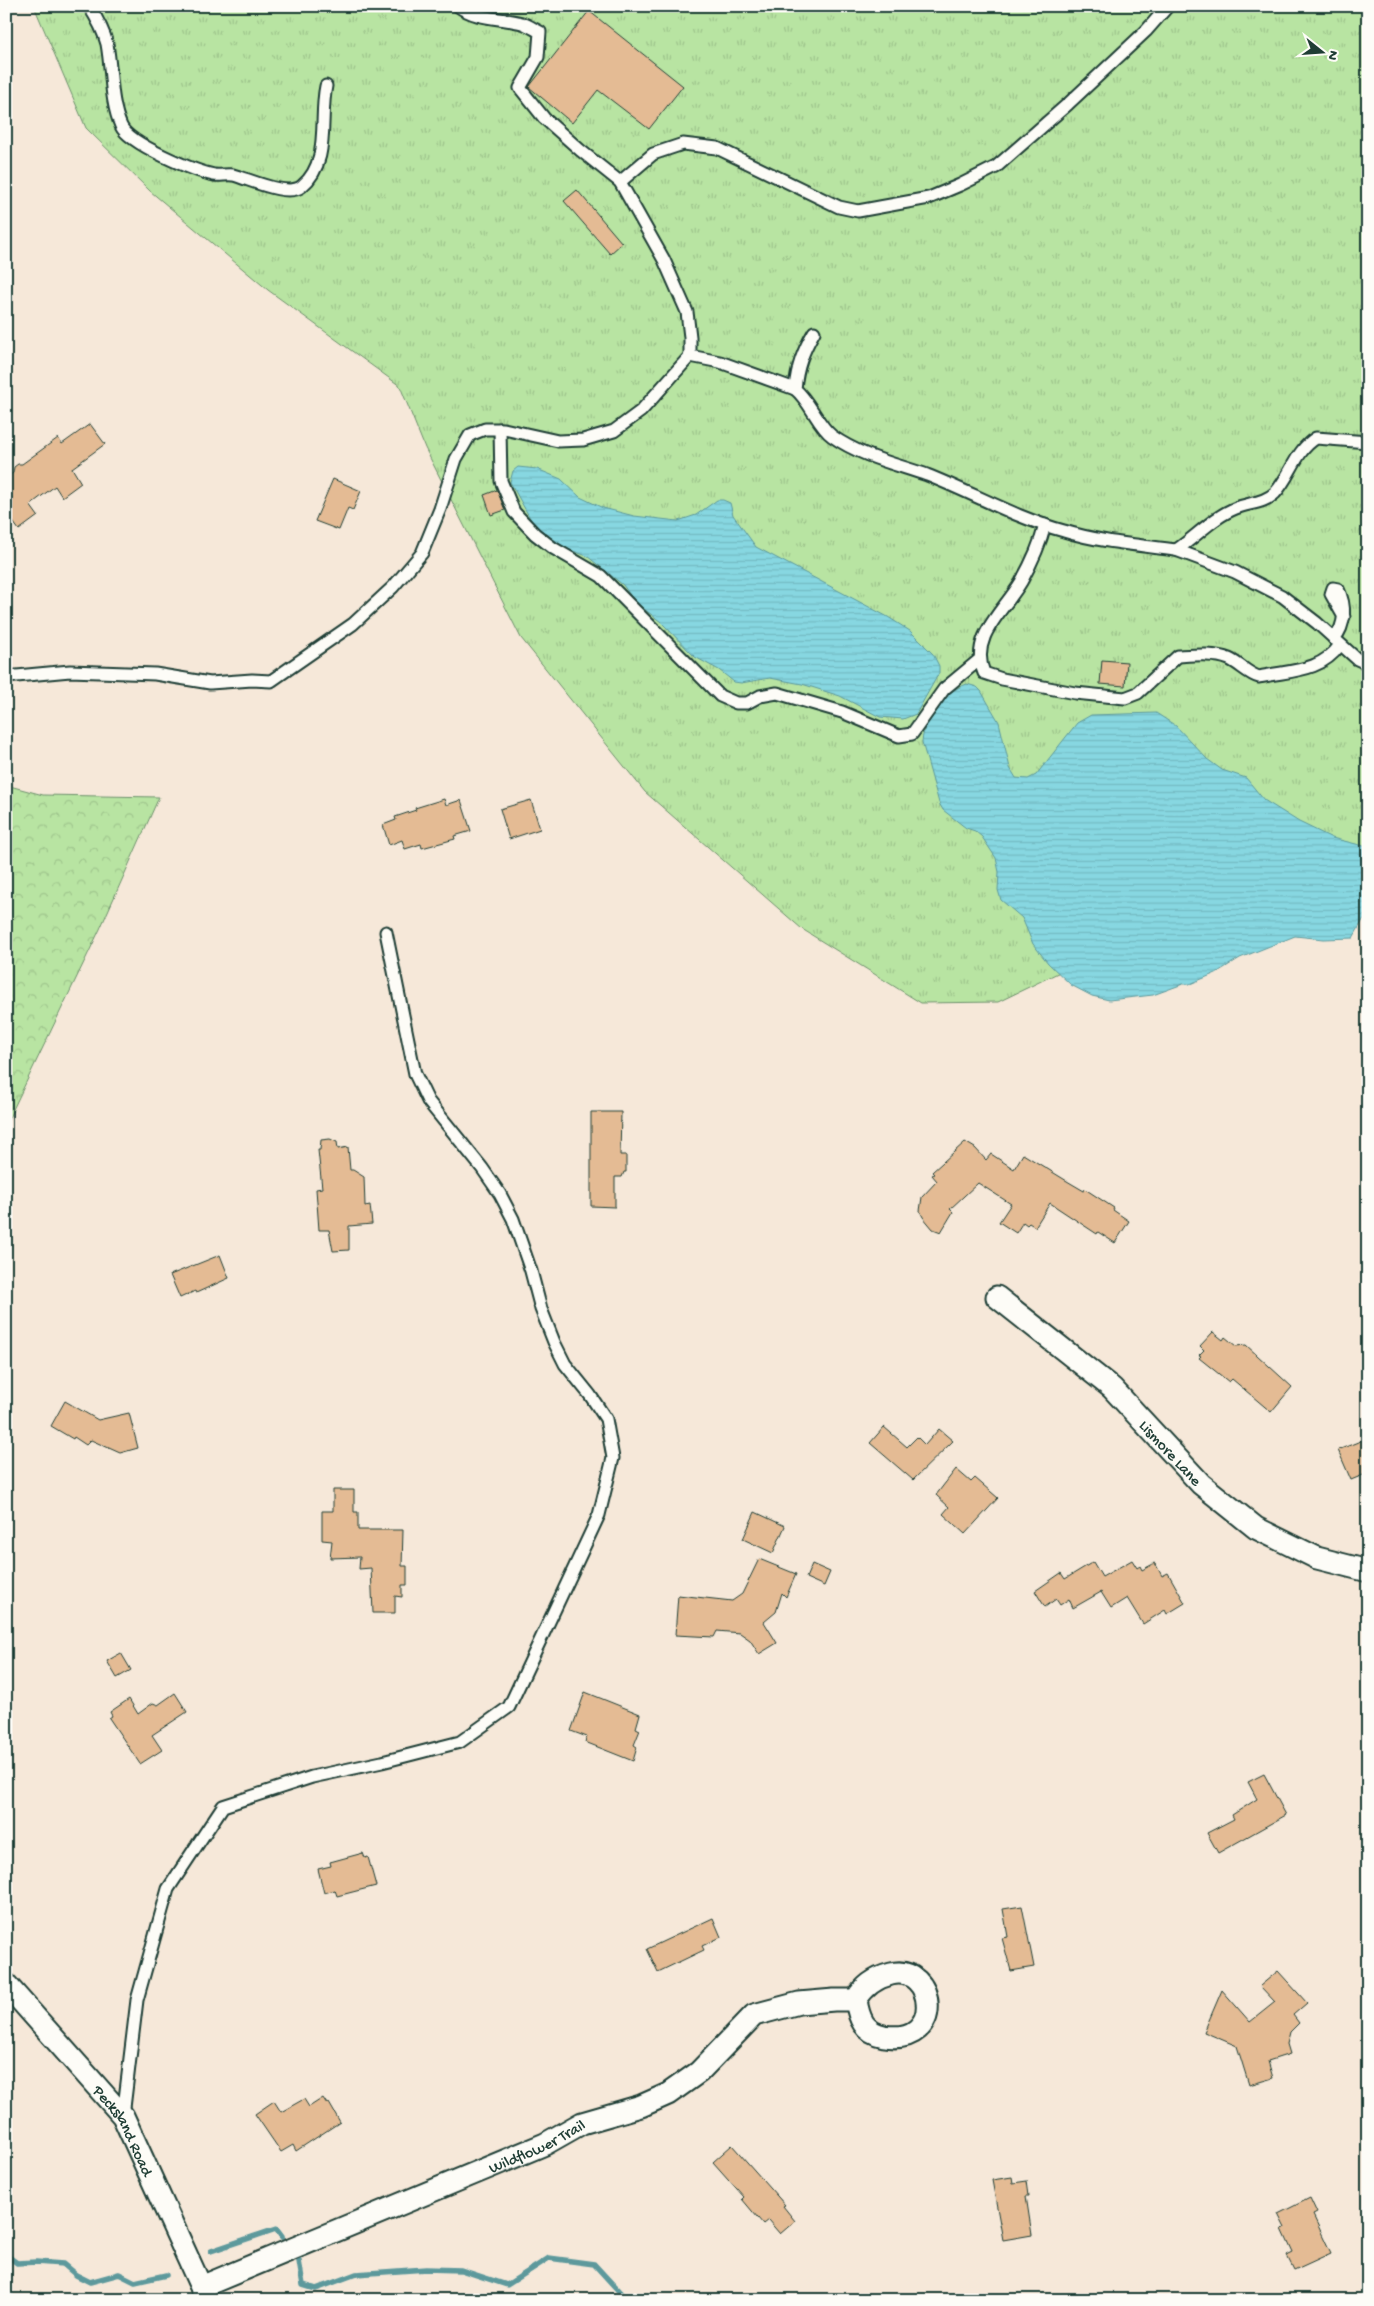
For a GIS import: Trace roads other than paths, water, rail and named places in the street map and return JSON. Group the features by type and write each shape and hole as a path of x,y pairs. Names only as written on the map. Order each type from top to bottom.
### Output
{"street":[{"name":"Lismore Lane","path":"997,1297 1112,1388 1201,1484 1256,1528 1317,1558 1368,1571"},
{"name":"Pecksland Road","path":"6,1984 123,2116 204,2293"},
{"name":"Wildflower Trail","path":"204,2293 536,2148 582,2123 640,2106 668,2094 699,2072 754,2015 799,2003 856,2000"}],"lane":[{"path":"90,6 106,42 113,95 121,128 143,145 170,160 214,175 231,175 290,190 301,187 314,171 321,155 323,102 326,86"},
{"path":"6,677 70,671 155,674 210,683 252,680 271,681 353,624 393,587 422,553 440,509 456,459 470,436 485,429 500,429 558,441 583,440 614,431 641,412 690,356 687,312 642,217 620,182 544,118 520,88 538,57 540,32 522,23 494,20 467,12 458,6"},
{"path":"620,182 653,154 683,144 717,148 839,207 858,211 929,198 960,186 996,167 1068,104 1146,31 1168,6"},
{"path":"795,389 802,351 814,332"},
{"path":"690,356 720,362 795,389 803,395 830,435 848,446 928,476 1045,525 1065,532 1093,538 1176,550 1235,572 1282,596 1317,623 1357,659 1368,664"},
{"path":"500,429 501,480 514,512 535,534 553,548 601,576 720,696 736,703 747,703 760,696 777,693 792,696 842,712 899,736 912,734 944,689 979,660 988,626 1005,606 1020,583 1036,552 1045,525"},
{"path":"1176,550 1218,518 1235,508 1264,500 1274,494 1302,451 1316,438 1368,442"},
{"path":"979,660 984,673 1002,679 1075,693 1125,698 1138,693 1178,656 1215,656 1228,659 1252,675 1259,677 1314,667 1332,656 1344,617"},
{"path":"123,2116 137,2000 168,1888 223,1806 312,1777 382,1762 460,1742 508,1707 599,1515 613,1458 606,1419 590,1395 565,1364 554,1342 541,1309 532,1271 513,1219 482,1168 428,1101 415,1074 386,932"}],"water":[{"path":"518,467 537,469 561,479 580,497 603,508 634,516 678,521 696,515 717,500 730,503 733,515 756,547 888,617 910,631 933,654 939,666 939,673 916,714 903,719 880,717 840,696 802,684 770,678 741,683 734,682 719,670 695,657 661,622 635,602 623,585 587,556 562,547 535,527 510,482 513,471"},
{"path":"967,684 977,687 981,691 999,722 1010,768 1016,778 1028,779 1036,775 1077,723 1091,715 1156,713 1176,726 1207,759 1222,770 1246,778 1264,800 1299,822 1332,838 1368,847 1368,911 1353,938 1324,939 1295,936 1240,958 1216,973 1190,984 1183,984 1153,995 1109,1000 1092,996 1071,985 1048,963 1033,944 1022,918 1001,900 998,890 999,872 996,858 982,837 975,831 966,828 943,810 939,803 922,742 926,724 943,699"}],"waterway":[{"path":"211,2251 276,2229 282,2237"},
{"path":"6,2255 17,2263 63,2264 76,2275 90,2282 119,2274 135,2282 166,2275"},
{"path":"299,2261 303,2285 316,2289 356,2274 426,2269 461,2270 507,2285 549,2258 594,2264 627,2300"}]}
